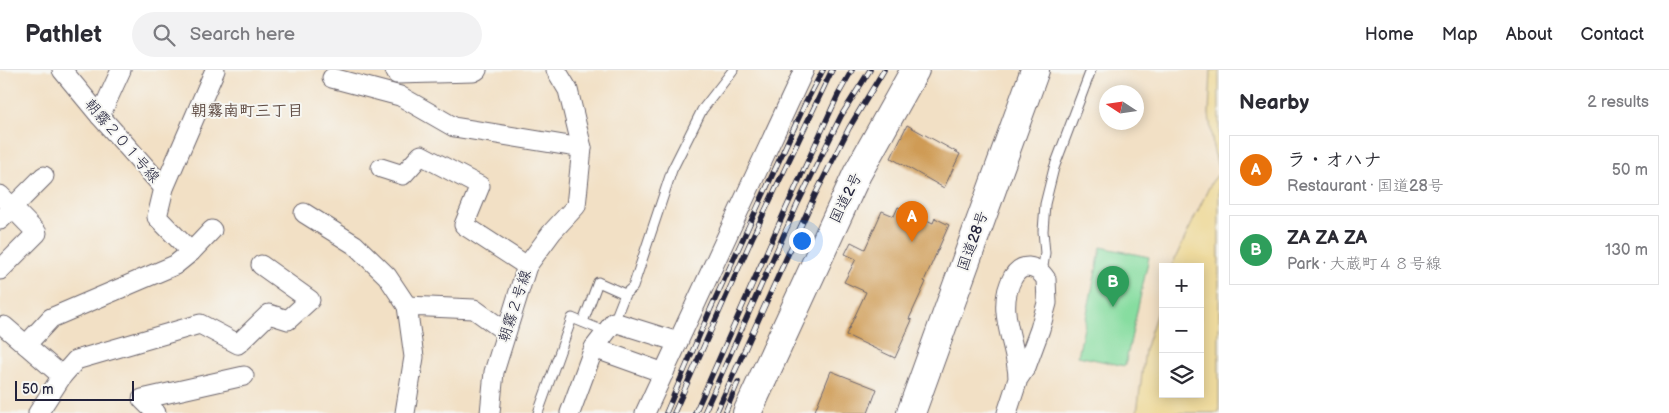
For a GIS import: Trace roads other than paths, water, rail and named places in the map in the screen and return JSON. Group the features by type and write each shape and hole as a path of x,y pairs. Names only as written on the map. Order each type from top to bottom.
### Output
{"highway":[{"name":"国道2号","path":"748,413 857,174 915,70"},
{"name":"国道28号","path":"911,413 1036,70"}],"street":[{"name":"朝霧２０１号線","path":"62,70 164,188"},
{"path":"100,116 121,70"},
{"path":"191,252 157,217 164,188 215,70"},
{"path":"395,70 397,74 474,71"},
{"name":"朝霧２号線","path":"490,413 494,372 527,266 552,232 576,206 582,148 568,90 556,70"},
{"path":"645,413 804,70"},
{"path":"332,78 400,96 454,127 582,148"},
{"path":"381,168 403,175 421,155 480,186 464,225 527,266"},
{"path":"0,270 37,233 4,208 44,176"},
{"path":"304,213 355,245 387,276 407,306 414,357 405,413"},
{"path":"26,345 51,318 175,265 191,252 212,230"},
{"path":"38,413 62,376 76,360 200,324 238,344 269,314 288,320 310,300 261,265"},
{"path":"1007,413 1018,379 1026,367 1040,329 1047,303 1046,279 1042,273 1036,269 1023,267 1016,272 1005,296 1004,306 1018,365 1018,379"},
{"path":"407,306 474,309 506,332"},
{"path":"1,326 62,376"},
{"path":"570,413 594,348 610,327 678,342"},
{"path":"594,348 664,373"},
{"path":"156,413 142,399 244,376"}],"lane":[{"path":"538,413 572,318 610,327 625,294 633,287 672,170 702,110 733,70"},
{"path":"1042,273 1045,253 1043,231 1045,204 1054,168 1091,70"},
{"path":"583,322 598,282 625,294"}],"railway":[{"path":"666,413 711,308 805,104 823,70"},
{"path":"674,413 753,236 832,70"},
{"path":"695,413 783,215 838,95 852,70"},
{"path":"704,413 798,203 841,116 870,70"},
{"path":"716,413 815,195 849,128 884,70"},
{"path":"725,413 738,382"}],"place":[{"name":"ラ・オハナ","path":"912,242"},
{"name":"ZA ZA ZA","path":"1113,307"}],"district":[{"name":"朝霧南町三丁目","path":"247,111"}]}
